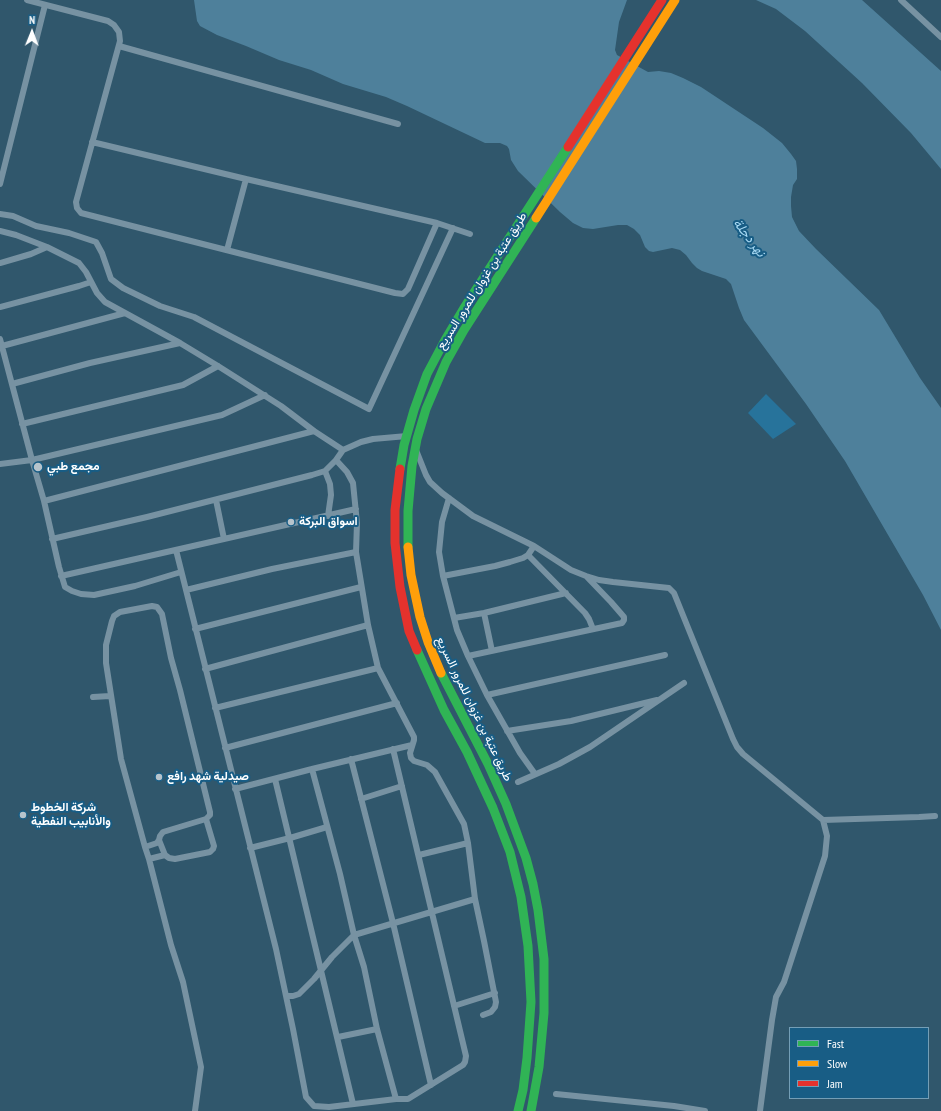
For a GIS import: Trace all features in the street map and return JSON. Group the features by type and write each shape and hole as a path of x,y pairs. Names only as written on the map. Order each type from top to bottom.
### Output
{"highway":[{"name":"طريق عتبة بن غزوان للمرور السريع","path":"518,1111 523,1090 531,1008 530,964 524,912 514,866 499,822 467,752 434,689 410,631 397,572 395,543 395,526 401,461 420,391 427,374 454,324 662,0"},
{"name":"طريق عتبة بن غزوان للمرور السريع","path":"531,1111 539,1067 544,1013 544,959 538,910 526,858 506,804 488,764 443,677 428,642 420,617 411,575 408,543 409,498 412,466 422,424 439,378 452,351 675,0"}],"street":[{"path":"27,0 108,21 114,25 119,32 119,46 76,202 77,208 81,212 395,294 403,294 408,289 437,223"},
{"path":"901,0 941,37"},
{"path":"0,184 45,5"},
{"path":"119,46 398,124"},
{"path":"92,142 437,223 470,234"},
{"path":"227,250 246,179"},
{"path":"0,214 13,216 36,226 69,233 96,242 112,278 123,288 160,306 194,317 369,409 453,228"},
{"path":"0,231 16,235 79,262 97,293 105,302 180,343 218,366 281,406 314,431 343,450"},
{"path":"0,263 31,254 46,247"},
{"path":"0,307 91,282"},
{"path":"125,313 1,342 2,353 44,501 61,576 65,587 81,594 94,595 134,586 181,572"},
{"path":"12,384 90,363 180,343"},
{"path":"22,424 183,385 218,366"},
{"path":"0,464 32,460 222,415 264,395"},
{"path":"44,501 314,431"},
{"path":"52,538 102,528 312,475 325,471 343,450 361,442 373,439 407,436"},
{"path":"416,448 430,482 473,516 534,546 571,570 586,576 599,580 669,588 674,593 733,739 738,747 743,754 823,820 827,836 825,856 784,982 776,997 760,1111"},
{"path":"336,460 347,472 353,483 356,509 356,552 368,625 378,668 414,737 410,753 411,758 414,761 427,765 435,772 464,824 468,843 475,900 496,1002 495,1007 491,1012 483,1015"},
{"path":"325,471 332,495 328,516"},
{"path":"449,498 442,522 439,552 443,576 457,630 487,695 520,753 535,774"},
{"path":"216,500 224,539"},
{"path":"61,576 356,509"},
{"path":"443,576 495,566 523,558 534,546"},
{"path":"176,550 276,949 306,1096 314,1106 329,1107 396,1099 408,1099 463,1065 465,1062 466,1056 393,749"},
{"path":"186,590 272,569 356,552"},
{"path":"528,554 585,613 593,629"},
{"path":"468,656 622,623 624,617 586,576"},
{"path":"195,629 361,587"},
{"path":"454,618 484,613 566,593"},
{"path":"145,847 157,843 163,832 206,819 210,812 171,658 162,614 158,608 152,606 117,613 113,618 107,640 106,651 110,696 120,759 182,982 201,1066 195,1111"},
{"path":"484,613 492,651"},
{"path":"205,669 368,625"},
{"path":"487,695 665,655"},
{"path":"215,708 378,668"},
{"path":"518,782 559,764 590,747 684,683"},
{"path":"93,697 110,696"},
{"path":"507,731 571,721 662,699"},
{"path":"225,748 397,703"},
{"path":"235,789 412,745"},
{"path":"351,759 393,923 430,1085"},
{"path":"312,769 340,874 354,935 364,968 377,1029 396,1099"},
{"path":"275,779 353,1104"},
{"path":"361,798 402,786"},
{"path":"823,820 935,816"},
{"path":"159,840 165,855 169,858 175,859 210,852 214,846 206,819"},
{"path":"250,848 327,827"},
{"path":"419,855 468,843"},
{"path":"149,859 165,855"},
{"path":"286,996 299,994 354,935 475,900"},
{"path":"454,1006 494,994"},
{"path":"338,1037 377,1029"},
{"path":"556,1094 674,1106 705,1111"}],"shaded area":[{"path":"766,394 796,424 773,439 748,413"}],"water":[{"name":"نهر دجلة","path":"194,0 627,0 619,22 615,50 617,55 648,72 659,71 671,73 701,87 763,128 782,143 796,161 797,179 793,185 791,206 792,217 799,231 879,310 920,378 941,408 941,630 923,595 845,461 806,404 744,320 731,284 726,279 697,268 680,250 672,248 653,252 649,251 645,247 640,235 627,225 593,229 583,228 573,223 518,171 511,160 507,146 500,143 485,143 386,97 343,84 311,70 279,60 217,35 200,26 197,21"},
{"path":"756,0 862,0 941,71 941,169 911,133 862,83 805,31 776,9"}],"traffic: fast":[{"path":"400,469 404,445 414,410 427,374 464,308 568,147"},
{"path":"408,547 408,511 412,466 417,439 426,409 446,362 464,330 536,218"},
{"path":"417,650 444,710 467,752 493,808 510,852 521,897 528,946 531,1002 527,1058 523,1090 518,1111"},
{"path":"441,673 488,764 506,804 526,858 533,884 544,959 544,1013 539,1067 531,1111"}],"traffic: slow":[{"path":"536,218 675,0"},
{"path":"408,547 411,575 420,617 428,642 441,673"}],"traffic: jam":[{"path":"568,147 662,0"},
{"path":"400,469 395,510 395,543 400,587 409,631 417,650"}],"place":[{"name":"مجمع طبي","path":"38,467"},
{"name":"اسواق البركة","path":"291,522"},
{"name":"صيدلية شهد رافع","path":"159,777"},
{"name":"شركة الخطوط والأنابيب النفطية","path":"23,815"}]}
